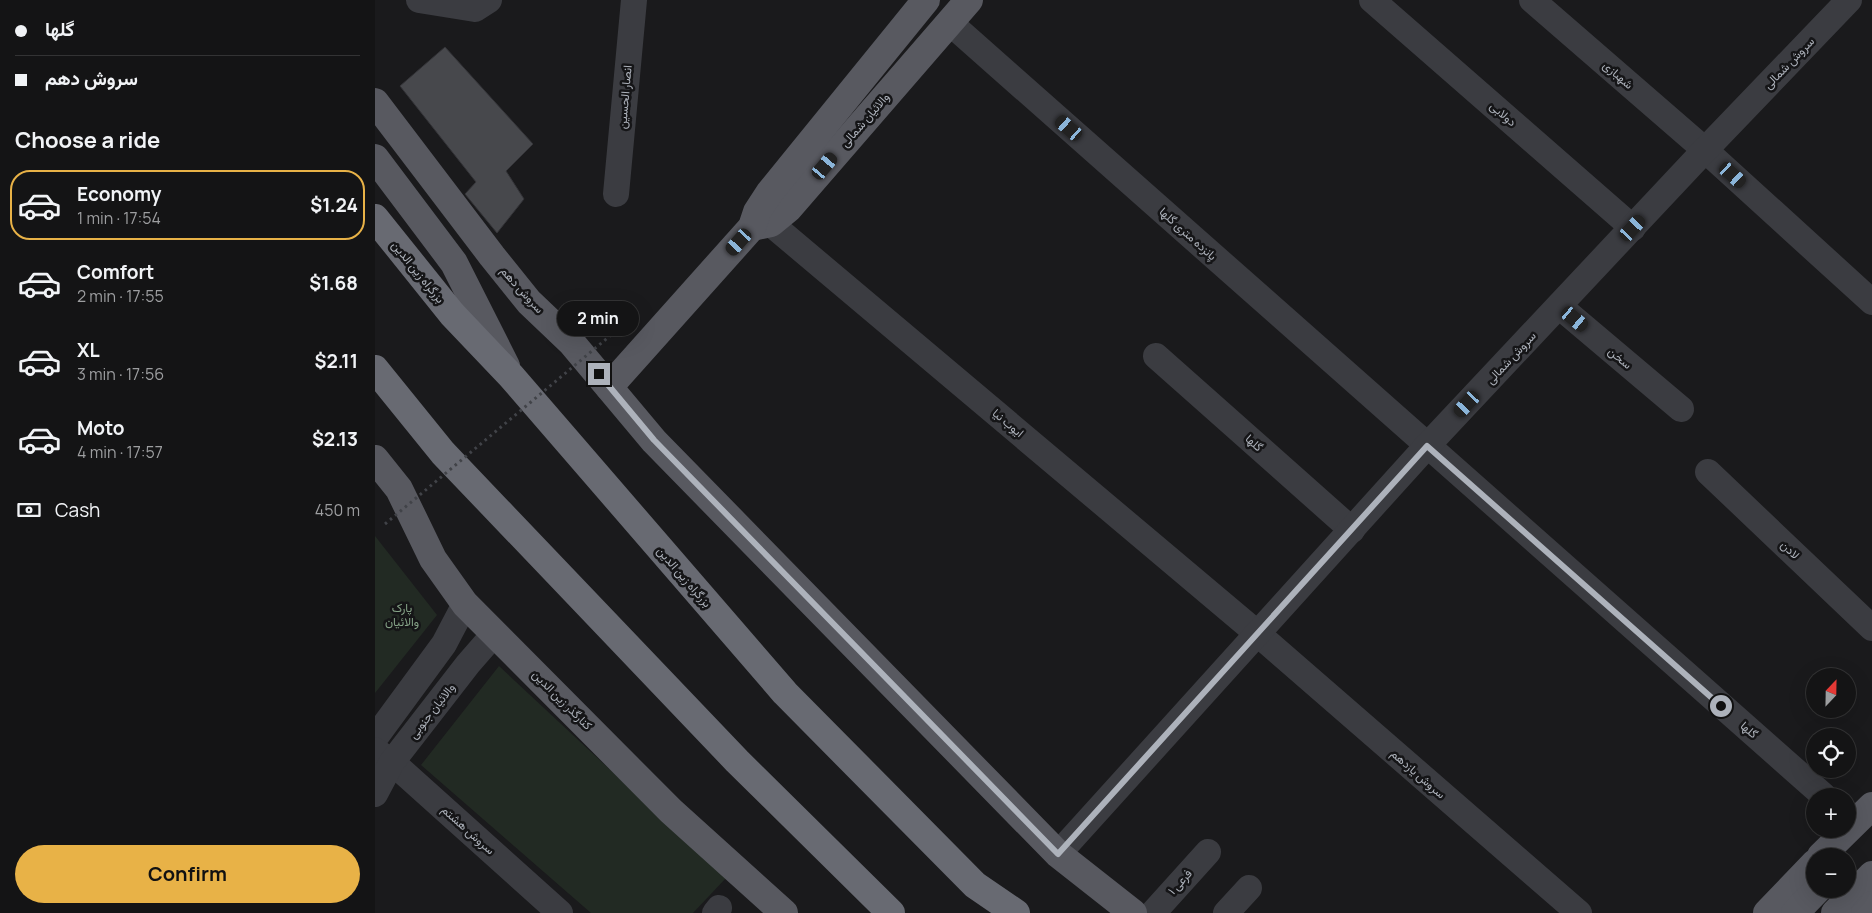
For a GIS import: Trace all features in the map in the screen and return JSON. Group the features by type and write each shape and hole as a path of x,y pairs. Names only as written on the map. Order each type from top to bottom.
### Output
{"highway":[{"name":"بزرگراه زین الدین","path":"375,218 453,314 511,376 785,693 975,885 1016,913"},
{"path":"375,368 450,461 737,761 891,913"}],"main road":[{"name":"والائیان شمالی","path":"760,221 769,192 926,0"},
{"name":"والائیان شمالی","path":"609,387 760,221 788,209 969,0"},
{"name":"سروش دهم","path":"375,102 529,302 571,342 654,440 1058,854 1133,913"},
{"path":"375,158 453,263 511,376"},
{"name":"کنارگذر زین الدین","path":"375,460 399,489 433,559 465,604 671,811 784,913"},
{"path":"1830,848 1861,819"},
{"path":"1850,848 1861,819"},
{"path":"1767,913 1806,872"},
{"path":"1835,913 1872,876"},
{"path":"1795,913 1809,898"},
{"path":"1865,913 1872,905"}],"street":[{"path":"419,0 475,9 489,0"},
{"name":"انصار الحسین","path":"616,194 634,0"},
{"name":"دولابی","path":"1372,0 1633,228"},
{"name":"شهبازی","path":"1532,0 1705,150 1872,302"},
{"name":"سروش شمالی","path":"1058,854 1427,446 1705,150 1849,0"},
{"name":"پانزده متری گلها","path":"949,22 1427,446"},
{"name":"ایوب نیا","path":"760,221 1258,634"},
{"name":"سخن","path":"1559,306 1681,409"},
{"name":"گلها","path":"1156,356 1351,530"},
{"name":"گلها","path":"1427,446 1815,788"},
{"name":"لادن","path":"1708,472 1872,628"},
{"path":"375,738 444,644 465,604"},
{"name":"والائیان جنوبی","path":"376,791 383,756 495,633"},
{"name":"سروش یازدهم","path":"1258,634 1579,913"},
{"name":"سروش هشتم","path":"383,756 560,913"},
{"name":"فرعی ۱","path":"1153,913 1208,852"},
{"path":"1226,913 1249,888"}],"path":[{"path":"385,524 617,330 604,312"}],"green space":[{"name":"پارک والائیان","path":"375,536 437,615 375,693"},
{"path":"499,666 726,878 693,913 591,913 421,765"}],"building":[{"path":"445,47 533,144 506,171 524,199 497,233 465,194 476,182 400,86"}],"route":[{"path":"599,374 654,440 1058,854 1427,446 1721,706"}]}
